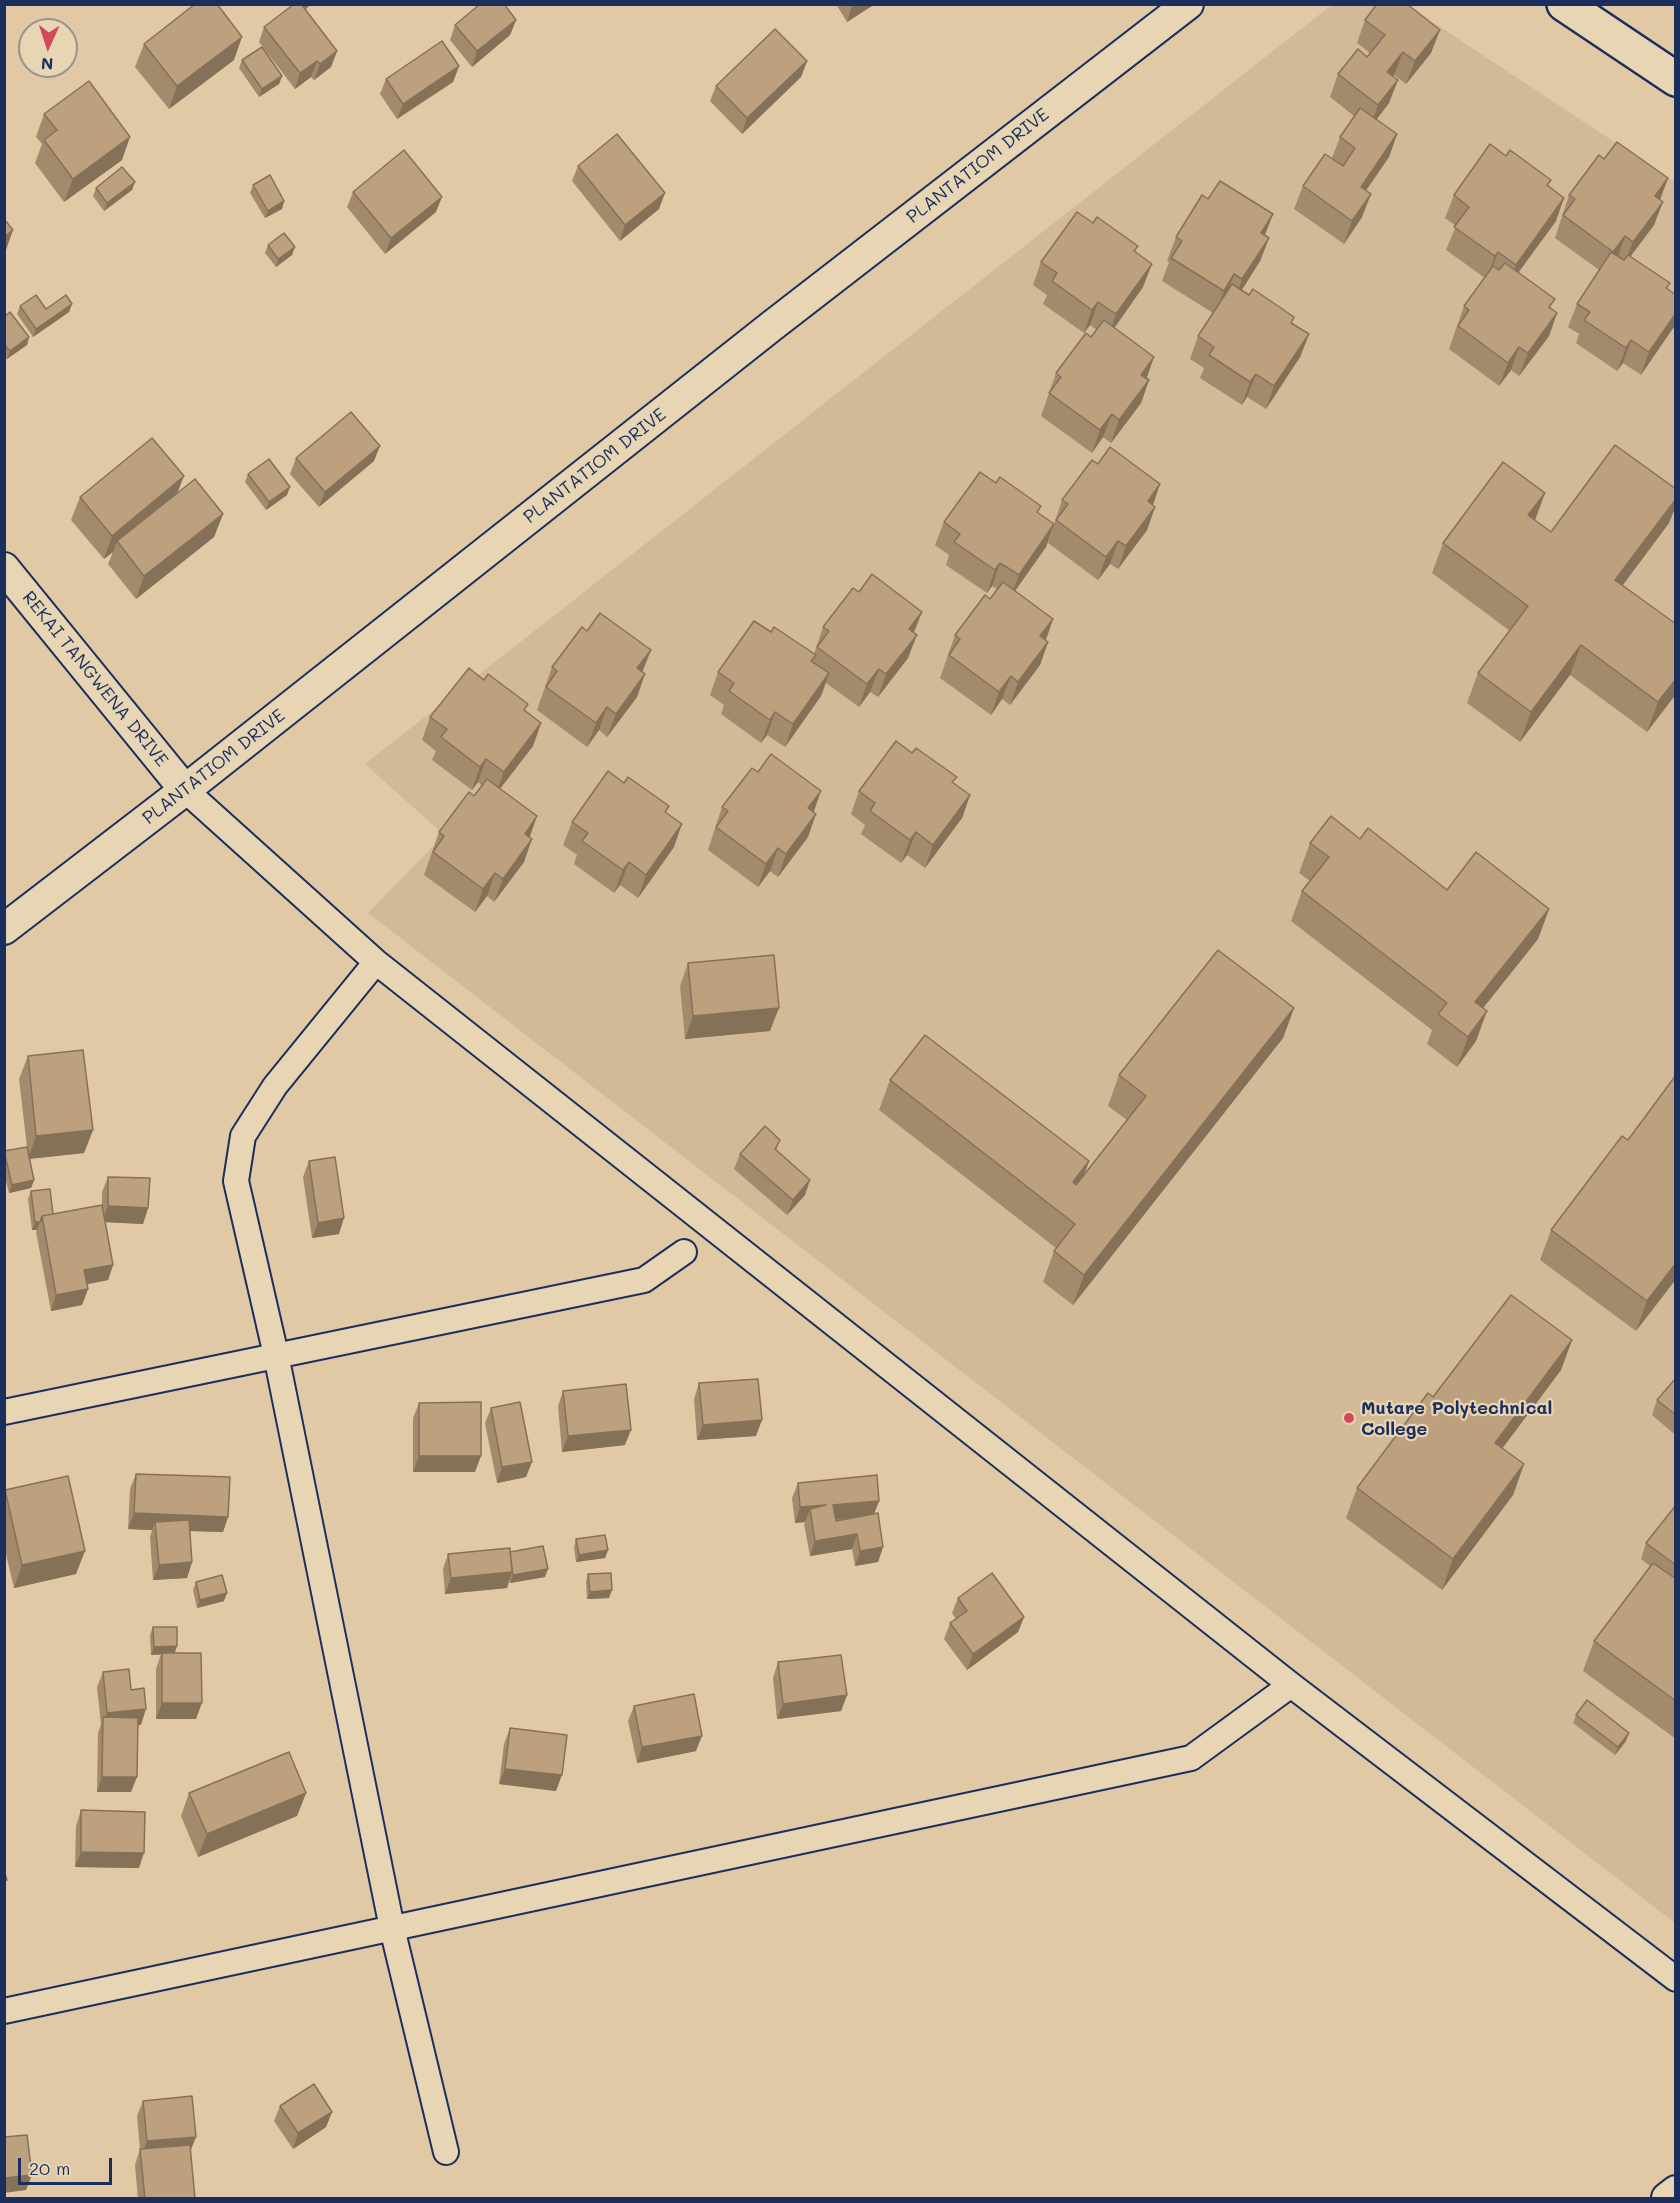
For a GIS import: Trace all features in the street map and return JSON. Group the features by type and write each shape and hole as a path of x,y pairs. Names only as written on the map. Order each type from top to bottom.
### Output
{"highway":[{"path":"1564,4 1676,80"}],"street":[{"name":"PLANTATIOM DRIVE","path":"4,929 185,790 773,325 1188,4"},
{"name":"REKAI TANGWENA DRIVE","path":"4,568 185,790"},
{"path":"185,790 376,962 1291,1685 1676,1979"},
{"path":"376,962 275,1086 243,1136 236,1181 276,1355 392,1928 446,2152"},
{"path":"4,1412 644,1280 684,1252"},
{"path":"4,2011 1191,1758 1291,1685"},
{"path":"1667,2199 1676,2191"}],"shaded area":[{"name":"Mutare Polytechnical College","path":"1337,4 1407,5 1675,182 1675,1923 368,913 444,835 365,764 1329,7"}],"building":[{"path":"195,4 217,4 242,37 177,86 144,44"},
{"path":"294,4 301,4 337,51 320,64 317,61 300,73 264,27"},
{"path":"480,4 504,4 516,20 477,51 455,25"},
{"path":"1377,4 1407,4 1440,30 1415,61 1403,52 1387,72 1398,80 1378,105 1338,74 1358,49 1367,57 1385,35 1365,20"},
{"path":"775,29 807,61 747,118 716,86"},
{"path":"442,41 459,66 403,104 386,79"},
{"path":"262,47 282,76 262,89 242,60"},
{"path":"89,81 130,137 73,179 44,140 57,130 44,114"},
{"path":"1360,108 1397,134 1361,187 1371,194 1352,221 1303,186 1325,154 1343,166 1355,148 1340,137"},
{"path":"617,134 665,193 625,225 578,166"},
{"path":"1617,142 1668,178 1655,196 1663,202 1633,242 1625,236 1613,252 1563,215 1575,199 1569,195 1599,155 1604,159"},
{"path":"1490,144 1506,156 1510,150 1551,180 1547,185 1564,198 1516,265 1498,252 1495,256 1454,227 1469,207 1454,195"},
{"path":"404,150 442,197 391,238 353,192"},
{"path":"122,167 135,182 107,203 96,188"},
{"path":"270,175 284,201 268,211 253,185"},
{"path":"1220,181 1273,214 1261,233 1269,238 1242,279 1234,274 1224,291 1171,258 1182,241 1176,237 1202,195 1208,199"},
{"path":"1077,212 1093,223 1097,217 1138,246 1134,251 1152,264 1116,314 1098,302 1092,310 1052,281 1057,273 1041,262"},
{"path":"4,219 13,230 4,237"},
{"path":"284,233 295,247 278,259 268,245"},
{"path":"1611,252 1624,260 1628,255 1670,283 1666,288 1676,295 1676,313 1649,352 1631,340 1626,348 1584,320 1590,312 1577,304"},
{"path":"1505,263 1555,299 1549,307 1557,313 1528,353 1519,347 1508,363 1458,326 1469,310 1464,306 1493,266 1499,270"},
{"path":"1232,284 1249,295 1253,289 1294,317 1291,323 1309,334 1274,386 1256,374 1250,382 1209,355 1214,347 1198,336"},
{"path":"36,295 46,309 66,295 72,304 36,329 20,306"},
{"path":"10,312 29,337 10,351 4,344 4,317"},
{"path":"1104,320 1154,357 1141,375 1149,380 1119,420 1112,414 1100,430 1049,393 1061,377 1056,373 1086,333 1091,337"},
{"path":"351,412 380,446 325,492 296,458"},
{"path":"152,438 184,476 112,536 80,497"},
{"path":"1615,445 1676,489 1676,499 1615,580 1676,624 1676,679 1658,702 1581,645 1531,712 1478,673 1528,606 1443,543 1503,462 1545,493 1528,515 1551,532"},
{"path":"1110,447 1160,484 1148,501 1155,507 1126,546 1118,541 1106,557 1056,520 1068,504 1062,500 1092,460 1098,464"},
{"path":"269,459 290,487 269,502 248,474"},
{"path":"980,472 996,483 1000,477 1041,506 1037,512 1054,524 1019,575 1000,563 995,570 954,542 960,534 944,522"},
{"path":"195,479 223,514 144,576 117,541"},
{"path":"872,574 922,612 909,629 917,635 886,674 879,669 867,684 817,647 829,631 823,627 853,588 859,592"},
{"path":"1003,582 1053,619 1040,636 1048,642 1018,682 1011,676 999,692 949,655 960,639 955,635 985,595 990,599"},
{"path":"600,613 651,650 637,668 645,674 616,714 607,707 596,723 546,687 557,671 552,667 582,627 587,631"},
{"path":"754,621 771,632 774,627 816,655 811,661 829,673 793,724 775,712 770,720 729,691 734,683 718,672"},
{"path":"469,668 484,680 488,674 528,704 524,710 541,723 504,772 486,759 480,767 441,737 447,729 430,717"},
{"path":"896,741 912,753 916,748 957,777 952,782 970,795 933,845 916,832 910,840 870,811 875,803 859,791"},
{"path":"771,754 821,791 808,808 816,814 786,854 778,848 766,864 716,827 728,811 722,807 752,768 758,772"},
{"path":"608,771 624,783 628,777 669,806 665,812 682,824 646,875 629,862 623,870 582,841 588,833 572,822"},
{"path":"487,779 537,816 525,834 532,839 503,879 495,873 483,889 433,852 444,836 439,832 469,792 474,796"},
{"path":"1331,816 1360,839 1368,828 1447,890 1476,852 1549,909 1475,1002 1487,1011 1468,1037 1438,1014 1447,1003 1302,891 1329,857 1310,843"},
{"path":"1218,950 1294,1008 1084,1275 1054,1251 1075,1224 890,1080 925,1035 1089,1161 1073,1182 1076,1185 1146,1096 1119,1075"},
{"path":"774,955 779,1008 693,1016 688,963"},
{"path":"83,1050 93,1130 36,1136 28,1056"},
{"path":"1676,1075 1676,1263 1647,1301 1551,1230 1622,1136 1628,1140"},
{"path":"765,1126 780,1140 775,1149 810,1180 793,1200 740,1154"},
{"path":"27,1147 34,1180 12,1185 4,1151"},
{"path":"335,1157 344,1218 318,1223 309,1161"},
{"path":"108,1177 150,1178 148,1208 108,1206"},
{"path":"50,1189 53,1214 42,1216 40,1222 35,1222 31,1191"},
{"path":"102,1205 113,1265 84,1270 88,1289 56,1295 42,1216"},
{"path":"1511,1295 1572,1340 1495,1443 1524,1464 1453,1559 1357,1488 1428,1393 1433,1397"},
{"path":"1676,1378 1676,1415 1657,1400"},
{"path":"758,1379 762,1420 703,1425 699,1383"},
{"path":"626,1384 631,1430 568,1436 563,1391"},
{"path":"481,1402 481,1456 419,1456 419,1403"},
{"path":"520,1402 532,1462 502,1467 491,1408"},
{"path":"136,1474 230,1477 228,1517 134,1513"},
{"path":"877,1475 879,1501 833,1505 836,1521 878,1513 883,1547 860,1551 857,1534 815,1541 810,1509 826,1505 800,1507 798,1483"},
{"path":"68,1476 85,1551 22,1565 5,1490"},
{"path":"1676,1505 1676,1565 1646,1543"},
{"path":"189,1520 192,1562 159,1565 155,1522"},
{"path":"605,1535 608,1550 579,1555 576,1539"},
{"path":"543,1546 548,1569 513,1575 510,1552"},
{"path":"510,1548 512,1572 451,1578 448,1554"},
{"path":"1653,1563 1676,1579 1676,1701 1594,1641"},
{"path":"611,1573 612,1590 590,1592 588,1574"},
{"path":"992,1573 1024,1617 973,1654 950,1623 967,1611 958,1598"},
{"path":"222,1575 227,1593 200,1600 196,1582"},
{"path":"153,1627 177,1627 177,1646 154,1647"},
{"path":"162,1653 201,1653 202,1703 162,1703"},
{"path":"841,1655 847,1695 783,1704 778,1662"},
{"path":"129,1669 131,1690 144,1688 146,1709 107,1713 103,1672"},
{"path":"694,1694 702,1736 642,1747 634,1706"},
{"path":"1587,1700 1629,1733 1618,1747 1576,1715"},
{"path":"103,1717 138,1718 137,1777 102,1777"},
{"path":"510,1728 567,1735 562,1775 505,1769"},
{"path":"289,1752 306,1793 207,1834 189,1793"},
{"path":"81,1810 145,1812 144,1853 81,1852"},
{"path":"314,2084 332,2112 298,2133 280,2106"},
{"path":"192,2096 196,2137 147,2141 143,2101"},
{"path":"27,2135 32,2175 4,2178 4,2137"},
{"path":"190,2145 195,2199 145,2199 140,2149"}],"place":[{"name":"Mutare Polytechnical College","path":"1349,1418"}]}
